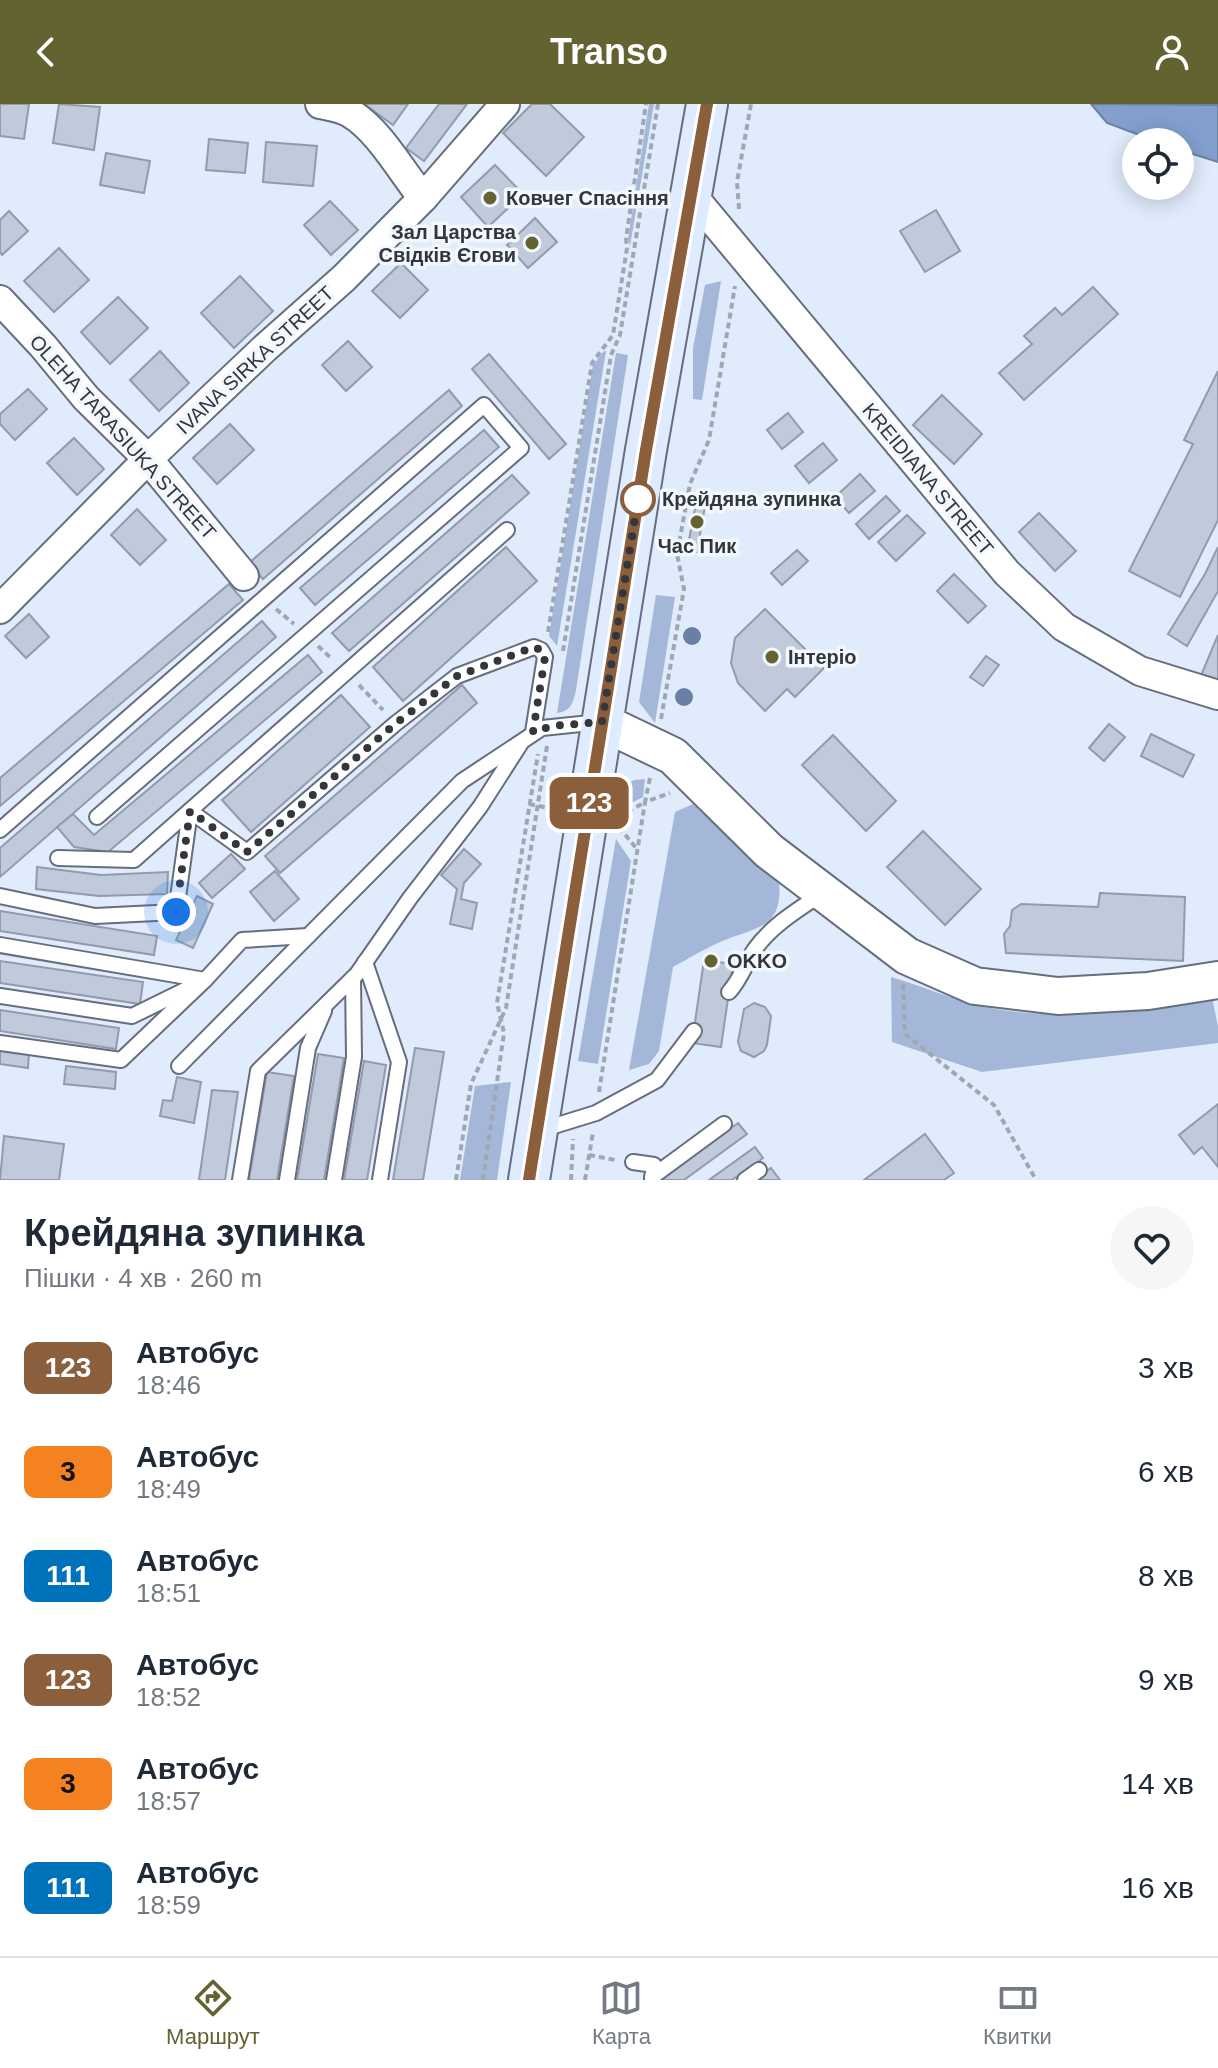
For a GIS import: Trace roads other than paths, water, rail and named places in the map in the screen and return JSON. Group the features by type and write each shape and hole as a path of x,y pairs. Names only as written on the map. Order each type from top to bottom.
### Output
{"main road":[{"path":"529,1180 602,722 707,104"}],"street":[{"path":"320,104 348,111 375,131 399,169 423,198"},
{"name":"IVANA SIRKA STREET","path":"0,609 148,459 344,278 423,198 505,104"},
{"name":"KREIDIANA STREET","path":"691,194 1007,573 1064,627 1140,671 1218,695"},
{"name":"OLEHA TARASIUKA STREET","path":"0,300 86,398 148,459 244,576"},
{"path":"602,722 673,756 769,851 907,956 975,986 1058,996 1148,991 1218,980"}],"lane":[{"path":"0,830 484,405 521,448 97,817"},
{"path":"58,858 134,860 507,530"},
{"path":"190,811 247,852 395,724 457,676 534,647 541,650 545,657 528,736 480,807 353,978 258,1071 240,1180"},
{"path":"179,1066 462,781 528,736 552,726 602,722"},
{"path":"0,896 95,916 176,912 190,811"},
{"path":"729,992 739,982 755,950 784,920 824,893"},
{"path":"0,1043 121,1060 242,940 308,936"},
{"path":"0,945 205,980"},
{"path":"365,962 399,1062 380,1180"},
{"path":"334,1180 354,1057 353,978"},
{"path":"0,996 132,1016 205,980"},
{"path":"287,1180 308,1048 327,1003"},
{"path":"536,1132 596,1113 657,1080 694,1031"},
{"path":"652,1179 724,1124"},
{"path":"633,1162 654,1165 652,1179"},
{"path":"745,1180 759,1170"}],"place":[{"name":"Ковчег Спасіння","path":"490,198"},
{"name":"Зал Царства Свідків Єгови","path":"532,243"},
{"name":"Крейдяна зупинка","path":"638,499"},
{"name":"Час Пик","path":"697,522"},
{"name":"Інтеріо","path":"772,657"},
{"name":"OKKO","path":"711,961"}]}
